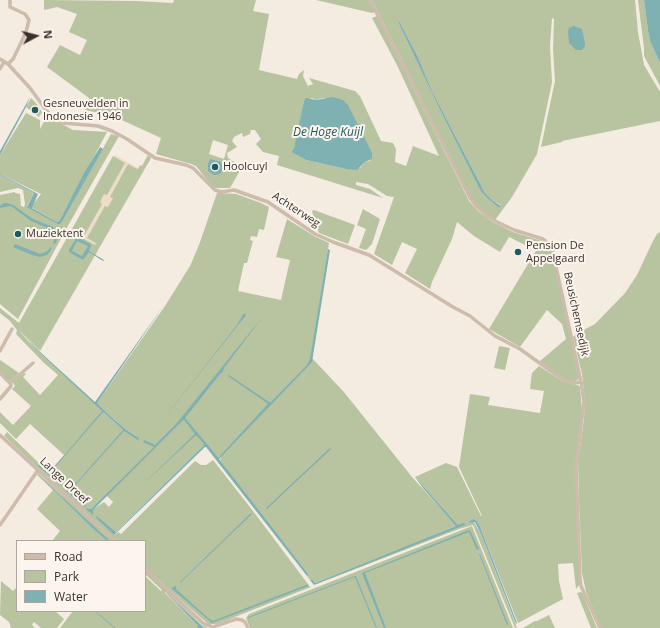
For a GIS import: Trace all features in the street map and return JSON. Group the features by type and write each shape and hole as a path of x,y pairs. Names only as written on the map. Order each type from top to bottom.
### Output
{"street":[{"path":"0,69 13,59 26,32 29,20 25,14 10,7 10,0"},
{"name":"Beusichemsedijk","path":"370,0 470,198 486,215 514,230 543,239 551,248 581,382 584,402 576,466 580,579 600,628"},
{"name":"Achterweg","path":"0,59 34,91 46,110 54,118 68,124 98,126 105,128 127,139 155,158 193,168 215,190 221,192 234,190 268,202 315,234 369,255 470,316 495,336 520,349 562,379 571,383 581,382"},
{"path":"0,351 12,329"},
{"path":"0,399 10,388 10,383 33,363"},
{"path":"0,374 10,383"},
{"name":"Lange Dreef","path":"0,435 114,540"},
{"path":"0,526 38,470"},
{"path":"146,570 204,624 213,627 236,619 245,622 248,628"}],"green space":[{"path":"44,0 173,3 174,0 256,0 253,11 269,14 259,70 297,79 299,74 304,70 303,76 308,86 313,84 309,78 355,91 360,96 381,141 393,143 396,149 395,162 406,166 413,146 439,156 397,65 372,18 377,16 469,201 478,211 493,222 513,232 542,241 551,249 579,379 573,382 562,378 540,361 566,339 562,324 547,310 520,347 489,329 537,249 529,244 525,245 509,237 500,252 474,236 457,222 452,239 430,289 405,273 417,249 402,242 392,265 374,254 394,197 387,196 368,184 356,182 356,185 370,189 383,198 277,165 279,156 263,152 256,144 261,139 255,130 251,130 250,134 243,137 242,133 234,137 232,141 237,147 227,153 228,158 242,167 230,188 216,188 212,186 196,166 156,154 161,138 113,116 85,110 89,98 47,67 60,45 80,55 87,40 69,32 77,14 57,7 44,10","holes":["312,98 317,100 323,98 345,102 370,150 372,156 370,161 365,162 360,168 346,169 306,160 291,152 294,148 298,133 304,101","213,140 228,145 224,159 209,154"]},
{"path":"316,0 369,0 375,12 372,13"},
{"path":"372,0 635,0 638,32 644,65 660,92 660,121 562,141 541,147 555,81 553,49 554,19 552,18 550,46 552,82 537,154 512,197 495,220 473,202","holes":["399,21 418,57 432,91 485,193 492,200 501,205 499,208 480,190 440,110 398,22"]},
{"path":"638,0 644,0 650,41 660,63 660,86 644,56"},
{"path":"31,98 42,112 39,117 26,107"},
{"path":"26,113 40,120 40,129 47,116 73,130 107,132 60,220 57,222 31,207 41,194 0,174 0,155"},
{"path":"111,134 119,136 65,231 18,319 0,304 0,195 15,192 20,194 21,206 24,207 25,204 23,190 18,188 0,192 0,175 34,193 27,206 59,225"},
{"path":"148,155 151,158 40,351 18,329 28,341 124,431 138,437 124,428 97,403 165,306 190,266 217,193 236,194 261,203 269,207 264,230 259,229 257,237 251,236 250,240 253,241 247,263 244,263 238,291 281,300 290,260 276,257 287,219 314,236 329,243 311,357 343,391 412,477 457,526 315,583 312,579 310,580 307,576 309,575 236,483 220,460 221,457 217,456 205,444 116,532 98,517 96,518 115,535 118,532 121,534 195,461 201,465 206,465 213,460 308,584 226,617 309,586 311,587 217,624 208,624 146,569 146,540 115,540 4,436 7,432 48,472 64,455 30,424 16,439 0,423 0,412 13,425 31,406 12,389 15,386 13,382 24,373 26,374 23,377 40,395 58,375 16,334 17,330 10,321 0,313 0,308 19,323 113,156 138,169 140,165 142,166","holes":["106,495 113,502 109,507 104,502 92,510 93,514 87,508 91,509"]},
{"path":"363,209 380,219 372,244 366,250 359,248 366,229 357,225"},
{"path":"314,210 355,225 348,244 319,233 312,211"},
{"path":"660,232 660,628 601,628 586,592 582,573 578,461 585,400 582,374 573,337 595,324 625,293 637,275 657,234"},
{"path":"499,346 510,348 505,370 494,368"},
{"path":"0,360 19,373 10,381 0,372"},
{"path":"539,366 562,381 578,385 580,387 582,410 577,448 580,584 576,589 573,563 558,564 559,581 563,599 518,623 479,524 473,519 469,521 471,523 474,522 481,534 517,628 515,628 473,525 459,529 314,585 458,525 415,477 446,463 457,467 482,516 459,467 470,394 490,397 488,405 540,413 544,391 530,389 532,373"},
{"path":"38,473 113,540 107,540 37,475"},
{"path":"53,490 106,540 53,540 60,531 37,509"},
{"path":"472,526 513,628 250,628 246,618 249,614"},
{"path":"146,571 203,626 208,628 204,628 165,592 198,626 197,628 60,628 72,612 146,612 146,577 161,591 162,590 146,575"},
{"path":"1,581 13,591 16,588 16,612 56,612 64,619 57,628 41,628 34,622 32,625 35,628 11,628 9,622 0,615"},
{"path":"581,592 597,628 591,628 577,593"},
{"path":"549,615 555,628 523,628 535,621"}],"shaded area":[{"path":"115,155 138,169 128,164 110,197 113,198 108,207 105,206 87,238 96,243 95,245 70,231 71,229 84,236 102,204 100,202 104,194 107,195 125,163 115,157"}],"water":[{"path":"644,0 660,0 660,63 650,41"},
{"path":"399,21 418,57 432,91 485,193 501,206 499,208 480,190 440,110 398,22"},
{"path":"574,26 582,29 585,46 582,50 576,50 569,43 568,31 569,28"},
{"path":"30,97 26,107 0,155 0,151"},
{"name":"De Hoge Kuijl","path":"332,97 343,100 348,105 372,153 372,159 365,162 357,170 306,160 291,152 294,148 304,101 306,98 317,100"},
{"path":"100,147 103,149 59,225 27,207 34,193 0,175 38,194 32,208 57,222 60,220 84,173"},
{"name":"Hoolcuyl","path":"210,159 221,162 223,169 220,174 214,175 208,171"},
{"path":"4,203 13,205 33,219 53,227 55,231 31,221 11,206 0,208 0,206"},
{"path":"55,231 57,235 57,240 55,244 53,243 56,235"},
{"path":"77,237 90,244 91,246 89,251 104,260 103,261 89,252 83,260 69,252","holes":["77,241 88,246 82,256 72,251"]},
{"path":"15,244 40,254 46,252 51,247 51,250 47,255 40,257 13,247"},
{"path":"328,249 330,250 312,362 219,459 309,575 307,576 206,447 114,535 96,518 97,516 116,532 203,446 204,444 197,436 195,436 140,487 195,434 184,420 93,510 93,515 86,509 91,509 154,447 143,442 144,440 155,445 176,424 264,315 224,368 223,372 185,418 217,456 219,457 267,405 267,403 228,376 229,375 271,402 307,365 310,359"},
{"path":"164,305 97,403 124,428 139,438 138,440 124,431 70,491 86,505 85,507 66,491 69,491 123,430 103,412 51,472 51,475 66,489 38,466 40,465 50,472 102,411 39,352 18,329 40,352 95,402"},
{"path":"244,313 246,315 151,435 237,325"},
{"path":"330,448 331,449 267,509 266,508"},
{"path":"415,477 458,525 464,523 465,525 314,585 310,580 312,579 315,583 456,526"},
{"path":"41,478 109,540 106,540"},
{"path":"251,513 252,514 180,583 180,582"},
{"path":"473,519 479,524 517,623 516,624 481,534 475,522 470,523 469,521"},
{"path":"469,530 479,549 477,550 469,532 365,573 386,628 384,628 362,573"},
{"path":"479,554 508,624 507,625"},
{"path":"356,576 377,628 355,577 248,618"},
{"path":"308,584 309,586 212,623 171,588 176,586 176,589 213,621"},
{"path":"165,592 204,628 197,628 198,626"}],"waterway":[{"path":"96,612 115,628"}],"place":[{"name":"Gesneuvelden in Indonesie 1946","path":"35,110"},
{"name":"Hoolcuyl","path":"215,167"},
{"name":"Muziektent","path":"18,234"},
{"name":"Pension De Appelgaard","path":"518,252"}]}
